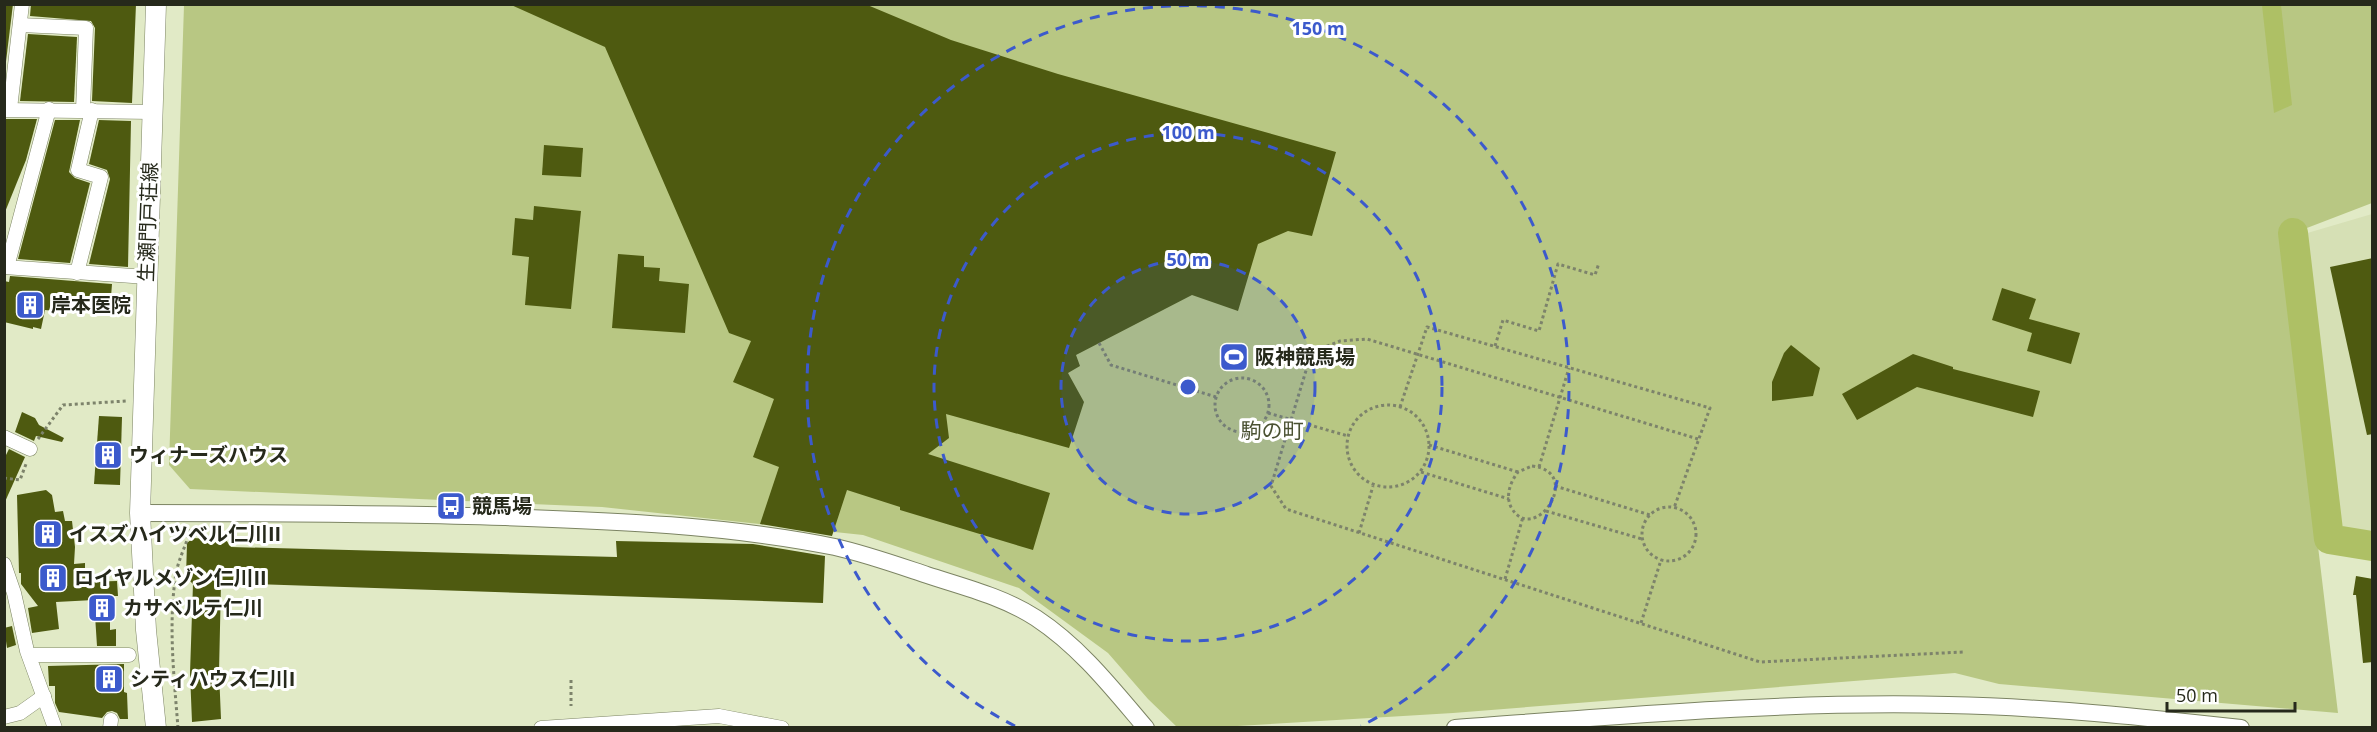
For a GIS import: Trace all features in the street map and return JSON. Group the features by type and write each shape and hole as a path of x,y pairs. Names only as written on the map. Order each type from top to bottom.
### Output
{"main road":[{"name":"生瀬門戸荘線","path":"156,4 140,513 146,630 156,728"}],"street":[{"path":"22,4 7,109 152,112"},
{"path":"20,25 86,28 87,110 78,170 101,177 77,273"},
{"path":"49,109 6,267 147,277"},
{"path":"4,437 30,449"},
{"path":"140,513 354,512 577,519 739,531 837,548 965,587 1009,603 1035,617 1095,667 1146,728"},
{"path":"4,564 14,593 29,655 55,728"},
{"path":"29,655 129,655"},
{"path":"4,717 20,713 44,696"},
{"path":"1455,728 1758,706 1896,704 2036,709 2241,728"},
{"path":"541,728 718,716 782,728"}],"path":[{"path":"1495,346 1503,320 1539,331 1558,264 1595,275 1599,263"},
{"path":"1400,407 1427,327 1710,408 1674,508"},
{"path":"1698,439 1367,339 1340,341 1325,347 1308,363 1271,486 1286,509 1760,662 1963,652"},
{"path":"1099,343 1111,365 1216,397"},
{"path":"1539,467 1569,368"},
{"path":"1243,378 1252,380 1260,384 1266,392 1269,400 1268,413 1260,425 1253,430 1236,431 1221,422 1217,414 1216,397 1226,383 1243,378"},
{"path":"4,478 20,480 30,449 63,405 126,401"},
{"path":"1386,405 1400,407 1412,412 1421,421 1427,432 1428,458 1414,479 1402,486 1388,488 1373,486 1361,479 1352,468 1346,454 1348,436 1351,427 1360,415 1372,408 1386,405"},
{"path":"1268,413 1348,436"},
{"path":"1429,445 1518,472"},
{"path":"1539,467 1550,474 1555,486 1546,511 1538,517 1523,517 1512,508 1509,499 1514,478 1518,472 1524,468 1539,467"},
{"path":"1420,472 1509,499"},
{"path":"1359,533 1373,486"},
{"path":"1555,486 1650,515"},
{"path":"1666,507 1674,508 1690,518 1694,526 1694,544 1683,558 1674,561 1661,560 1650,554 1642,539 1644,522 1650,515 1666,507"},
{"path":"1546,511 1642,539"},
{"path":"1504,579 1523,517"},
{"path":"178,728 172,661 172,627 177,571 192,525"},
{"path":"1641,623 1661,560"},
{"path":"571,680 571,706"}],"shaded area":[{"name":"阪神競馬場","path":"184,5 2372,5 2372,203 2281,238 2338,713 1999,684 1955,673 1453,713 1220,727 1177,727 1148,699 1108,653 1019,588 863,535 602,507 190,489 169,465"},
{"path":"2262,5 2281,5 2292,105 2274,113"},
{"path":"2372,214 2372,534 2340,529 2304,234"}],"building":[{"path":"4,4 13,4 4,78"},
{"path":"31,4 136,4 132,103 92,101 95,28 91,21 30,16"},
{"path":"509,4 865,4 951,40 1058,74 1336,152 1312,236 1288,231 1258,244 1238,311 1192,295 1076,355 1080,366 1068,373 1084,402 1069,448 946,414 949,438 928,454 1050,493 1033,550 900,510 900,507 847,490 832,536 760,524 779,467 753,457 774,399 733,382 751,341 729,333 605,47"},
{"path":"28,34 77,37 74,102 20,101"},
{"path":"4,119 37,119 26,160 5,212"},
{"path":"55,120 80,120 69,172 75,178 90,183 70,263 18,259"},
{"path":"99,120 131,121 128,267 89,264 110,179 107,170 89,164"},
{"path":"544,145 583,148 581,177 542,175"},
{"path":"534,206 581,211 571,309 525,305 529,257 512,255 515,218 533,220"},
{"path":"618,254 644,256 644,267 660,268 659,281 689,284 685,333 612,328"},
{"path":"2373,258 2373,434 2367,435 2330,267"},
{"path":"10,276 112,284 110,310 84,307 83,314 45,310 41,329 4,322 4,281 9,282"},
{"path":"2002,288 2036,299 2029,319 2080,333 2071,364 2027,351 2032,333 1992,320"},
{"path":"1791,345 1820,368 1813,396 1772,401 1772,382 1784,353"},
{"path":"1913,354 1953,367 1953,369 2040,391 2033,417 1917,387 1857,420 1842,394"},
{"path":"22,412 35,418 39,425 64,438 62,442 36,436 34,441 15,432"},
{"name":"ウィナーズハウス","path":"99,416 122,417 120,485 94,484"},
{"path":"9,449 25,457 4,504 4,459"},
{"path":"46,490 52,495 55,512 63,511 65,521 72,521 74,564 85,563 85,582 117,581 118,596 110,596 110,630 116,629 116,646 97,646 94,600 56,602 59,629 32,633 28,608 38,606 21,584 17,495"},
{"path":"193,538 226,540 231,547 617,557 616,541 753,544 825,556 823,603 221,583 219,672 221,719 192,722 190,673 193,584 186,577 187,543"},
{"path":"2356,576 2373,579 2373,662 2363,663 2356,595 2353,595"},
{"path":"12,626 16,645 7,648 4,628"},
{"path":"124,664 124,692 127,693 128,719 120,719 117,713 112,711 107,712 102,718 59,712 55,703 55,686 49,686 48,666"}],"waterway":[{"path":"2293,233 2329,539 2372,546"}],"place":[{"name":"岸本医院","path":"30,305"},
{"name":"阪神競馬場","path":"1234,357"},
{"name":"ウィナーズハウス","path":"108,455"},
{"name":"競馬場","path":"451,506"},
{"name":"イスズハイツベル仁川II","path":"48,534"},
{"name":"ロイヤルメゾン仁川II","path":"53,578"},
{"name":"カサベルテ仁川","path":"102,608"},
{"name":"シティハウス仁川I","path":"109,679"}],"district":[{"name":"駒の町","path":"1272,431"}]}
